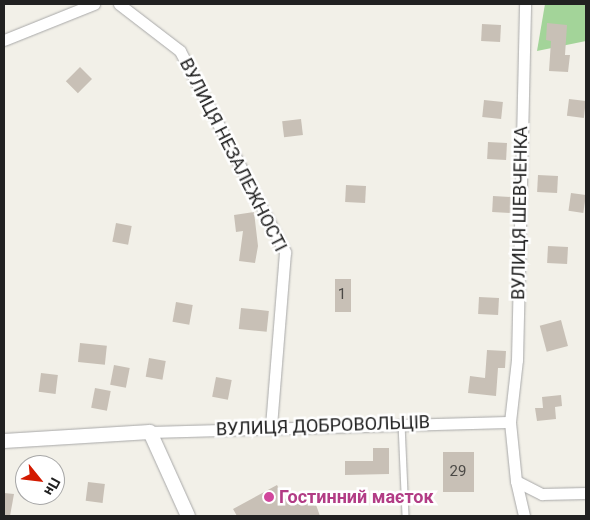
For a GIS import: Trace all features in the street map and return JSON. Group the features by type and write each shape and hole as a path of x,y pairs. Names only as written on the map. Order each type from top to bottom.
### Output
{"street":[{"path":"4,40 94,4"},
{"name":"ВУЛИЦЯ НЕЗАЛЕЖНОСТІ","path":"119,4 180,51 285,252 271,427"},
{"name":"ВУЛИЦЯ ШЕВЧЕНКА","path":"510,422 517,360 525,4"},
{"path":"510,422 516,481 524,516"},
{"name":"ВУЛИЦЯ ДОБРОВОЛЬЦІВ","path":"4,441 271,427 510,422"},
{"path":"150,432 188,516"},
{"path":"516,481 542,494 586,493"}],"lane":[{"path":"402,424 406,516"}],"green space":[{"path":"545,4 586,4 586,41 537,51"}],"building":[{"path":"547,23 567,25 565,55 570,55 568,72 549,71 551,41 546,40"},
{"path":"482,24 501,25 500,42 481,41"},
{"path":"80,67 92,79 78,93 66,81"},
{"path":"569,99 586,101 584,118 567,116"},
{"path":"484,100 503,102 501,119 482,117"},
{"path":"301,119 303,135 284,137 282,121"},
{"path":"488,142 507,143 506,160 487,159"},
{"path":"538,175 558,176 557,193 537,192"},
{"path":"346,185 366,186 365,203 345,202"},
{"path":"571,193 586,195 583,213 568,211"},
{"path":"493,196 512,197 511,213 492,212"},
{"path":"254,212 258,246 255,263 239,261 243,231 236,232 234,215"},
{"path":"116,223 132,226 128,245 112,242"},
{"path":"548,246 568,247 567,264 547,263"},
{"path":"335,279 351,279 351,312 335,312"},
{"path":"479,297 499,298 498,315 478,314"},
{"path":"176,302 193,305 189,325 173,322"},
{"path":"241,308 269,311 267,332 239,329"},
{"path":"561,320 568,346 547,352 540,326"},
{"path":"80,343 107,346 105,365 78,362"},
{"path":"487,350 506,351 505,368 498,368 496,396 468,393 470,376 485,378"},
{"path":"149,358 166,361 162,380 146,377"},
{"path":"114,365 130,368 126,388 110,385"},
{"path":"41,373 58,375 56,394 39,392"},
{"path":"216,377 232,380 228,400 212,397"},
{"path":"95,388 111,391 107,411 91,408"},
{"path":"561,395 562,406 555,407 556,419 537,421 535,408 543,408 542,397"},
{"path":"373,448 389,448 389,474 345,475 345,461 373,461"},
{"path":"443,452 474,452 474,492 443,492"},
{"path":"88,482 105,484 103,503 86,501"},
{"name":"Гостинний маєток","path":"277,485 284,499 311,491 320,516 237,516 233,509"},
{"path":"4,493 14,494 10,516 4,516"}],"place":[{"name":"Гостинний маєток","path":"269,497"}]}
